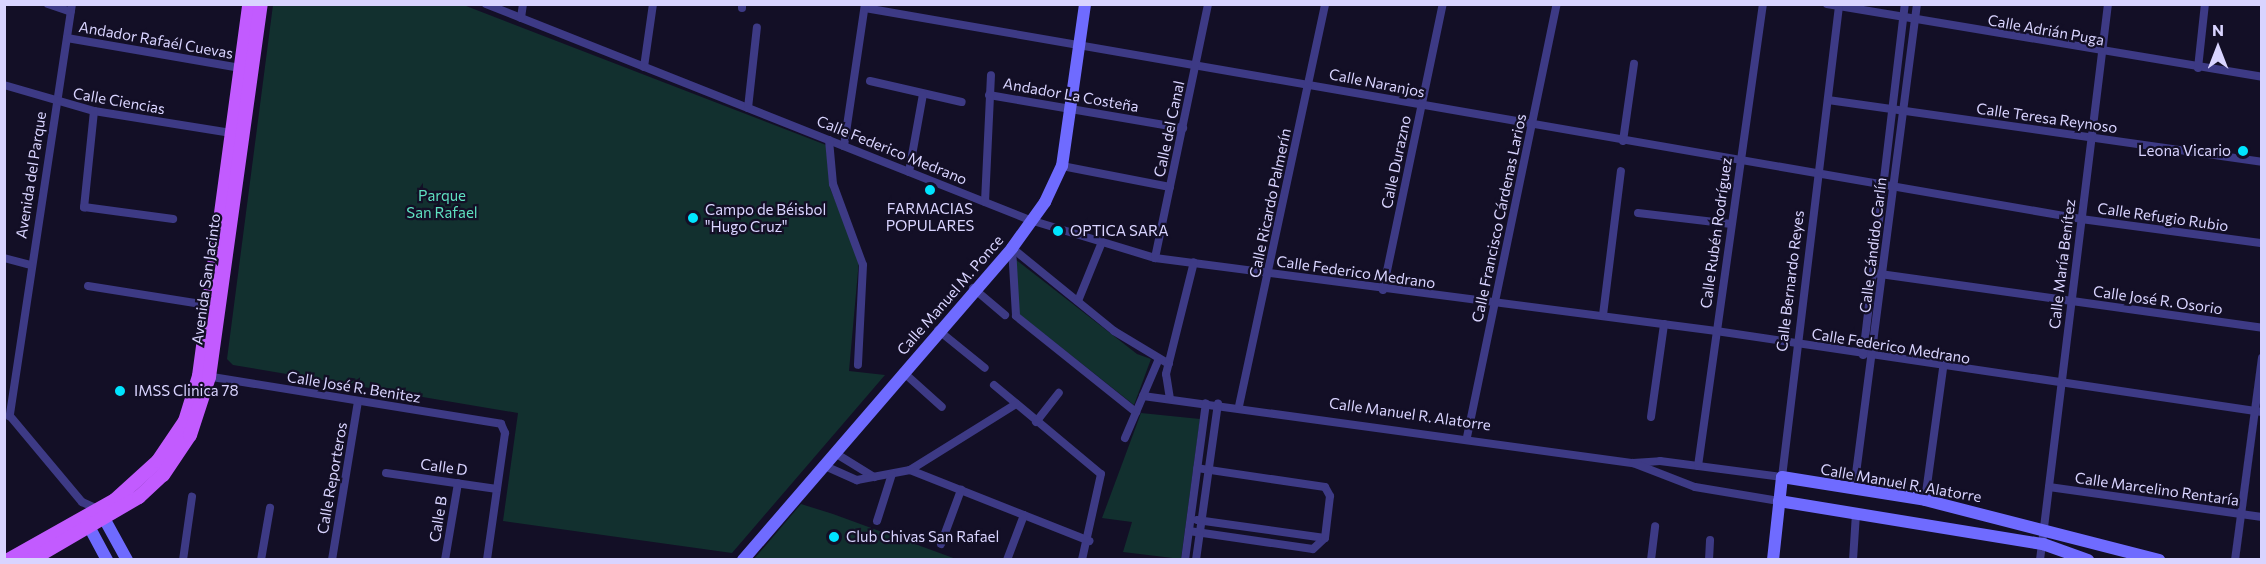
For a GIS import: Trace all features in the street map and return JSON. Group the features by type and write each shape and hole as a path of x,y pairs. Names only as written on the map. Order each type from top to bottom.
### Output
{"main road":[{"name":"Avenida San Jacinto","path":"204,376 208,305 249,4"},
{"name":"Avenida San Jacinto","path":"87,523 103,514 158,461 185,421 204,376 261,4"},
{"path":"8,560 87,523"},
{"path":"31,560 87,523"}],"street":[{"path":"48,4 71,8"},
{"name":"Calle Federico Medrano","path":"486,4 1030,220 1155,258 1383,290 1603,315 1943,368 2258,412"},
{"path":"521,18 523,4"},
{"path":"644,67 653,4"},
{"name":"Calle Manuel M. Ponce","path":"743,560 825,466 972,288 1012,248 1030,220 1062,166 1085,4"},
{"name":"Calle del Canal","path":"1155,258 1209,4"},
{"name":"Calle Ricardo Palmerín","path":"1239,406 1325,4"},
{"name":"Calle Durazno","path":"1383,290 1443,4"},
{"name":"Calle Francisco Cárdenas Larios","path":"1467,437 1557,4"},
{"name":"Calle Rubén Rodríguez","path":"1698,466 1762,4"},
{"name":"Calle Adrián Puga","path":"1827,4 2102,54 2262,77"},
{"name":"Calle Cándido Carlín","path":"1854,489 1868,355 1873,273 1905,4"},
{"name":"Calle Cándido Carlín","path":"1868,355 1885,275 1893,186 1917,4"},
{"name":"Calle María Benítez","path":"2040,560 2108,4"},
{"path":"2198,68 2205,4"},
{"path":"844,146 865,6"},
{"name":"Calle Naranjos","path":"865,6 1623,141 1884,184"},
{"name":"Calle Bernardo Reyes","path":"1773,560 1796,345 1839,7"},
{"name":"Avenida del Parque","path":"71,8 30,265 10,416 82,502 103,514"},
{"path":"748,108 757,27"},
{"name":"Andador Rafaél Cuevas","path":"67,38 240,68"},
{"path":"1623,141 1634,64"},
{"path":"985,202 991,75"},
{"path":"870,81 962,102"},
{"name":"Calle Ciencias","path":"4,85 57,103 94,111 231,133"},
{"path":"909,172 923,94"},
{"name":"Andador La Costeña","path":"990,95 1183,128"},
{"name":"Calle Teresa Reynoso","path":"1828,100 2262,162"},
{"path":"94,111 84,207 173,219"},
{"path":"829,140 833,184 863,265 858,365"},
{"path":"1062,166 1170,187"},
{"path":"1603,315 1621,171"},
{"name":"Calle Refugio Rubio","path":"1884,184 2081,219 2262,243"},
{"path":"1638,213 1731,224"},
{"path":"1078,301 1102,242"},
{"path":"1012,248 1158,361 1169,364"},
{"path":"1012,248 1016,316 1136,412"},
{"path":"4,258 30,265"},
{"path":"1170,399 1169,364 1194,262"},
{"name":"Calle José R. Osorio","path":"1873,273 2262,328"},
{"path":"88,286 208,305"},
{"path":"972,288 1005,315"},
{"path":"1651,417 1664,324"},
{"path":"938,330 985,368"},
{"path":"2235,560 2258,412 2262,358"},
{"path":"1125,438 1158,361"},
{"path":"1925,500 1943,368"},
{"path":"903,372 942,407"},
{"name":"Calle José R. Benitez","path":"204,376 504,426 497,489"},
{"path":"994,385 1101,474 1089,541 1082,560"},
{"path":"1036,422 1059,393"},
{"name":"Calle Manuel R. Alatorre","path":"1143,396 1239,406 1467,437 1633,463 1698,466 1782,477 1925,500 2044,526 2159,560"},
{"name":"Calle Reporteros","path":"332,560 358,401"},
{"path":"1185,560 1206,403"},
{"path":"825,466 848,478 875,478 910,470 1016,404"},
{"path":"1196,560 1218,404"},
{"path":"835,453 875,478"},
{"name":"Calle Manuel R. Alatorre","path":"1633,463 1695,487 2043,544 2088,560"},
{"path":"1189,531 1313,549 1320,548 1325,537 1330,496 1325,487 1197,468"},
{"path":"910,470 1089,541"},
{"name":"Calle D","path":"386,473 497,489"},
{"path":"877,521 892,474"},
{"name":"Calle B","path":"445,560 458,483"},
{"name":"Calle Marcelino Rentaría","path":"2049,487 2262,517"},
{"path":"487,560 497,489"},
{"path":"941,544 961,490"},
{"path":"183,560 192,497"},
{"path":"82,502 87,523 107,560"},
{"path":"261,560 270,508"},
{"path":"103,514 127,560"},
{"path":"1853,560 1856,514"},
{"path":"1007,560 1024,515"},
{"path":"1191,520 1325,537"},
{"path":"1650,560 1655,526"},
{"path":"1708,560 1710,540"}],"green space":[{"name":"Parque San Rafael","path":"461,4 826,145 830,188 859,260 849,371 885,375 732,553 503,521 518,413 233,365 227,359 273,5"},
{"path":"1015,259 1137,354 1151,359 1134,405 1019,314"},
{"path":"1141,413 1200,419 1181,559 1123,552 1132,522 1102,518"},
{"name":"Club Chivas San Rafael","path":"801,504 833,514 956,559 754,559"}],"place":[{"name":"Leona Vicario","path":"2243,151"},
{"name":"FARMACIAS POPULARES","path":"930,190"},
{"name":"Campo de Béisbol \"Hugo Cruz\"","path":"693,218"},
{"name":"OPTICA SARA","path":"1058,231"},
{"name":"IMSS Clinica 78","path":"120,391"},
{"name":"Club Chivas San Rafael","path":"834,537"}]}
